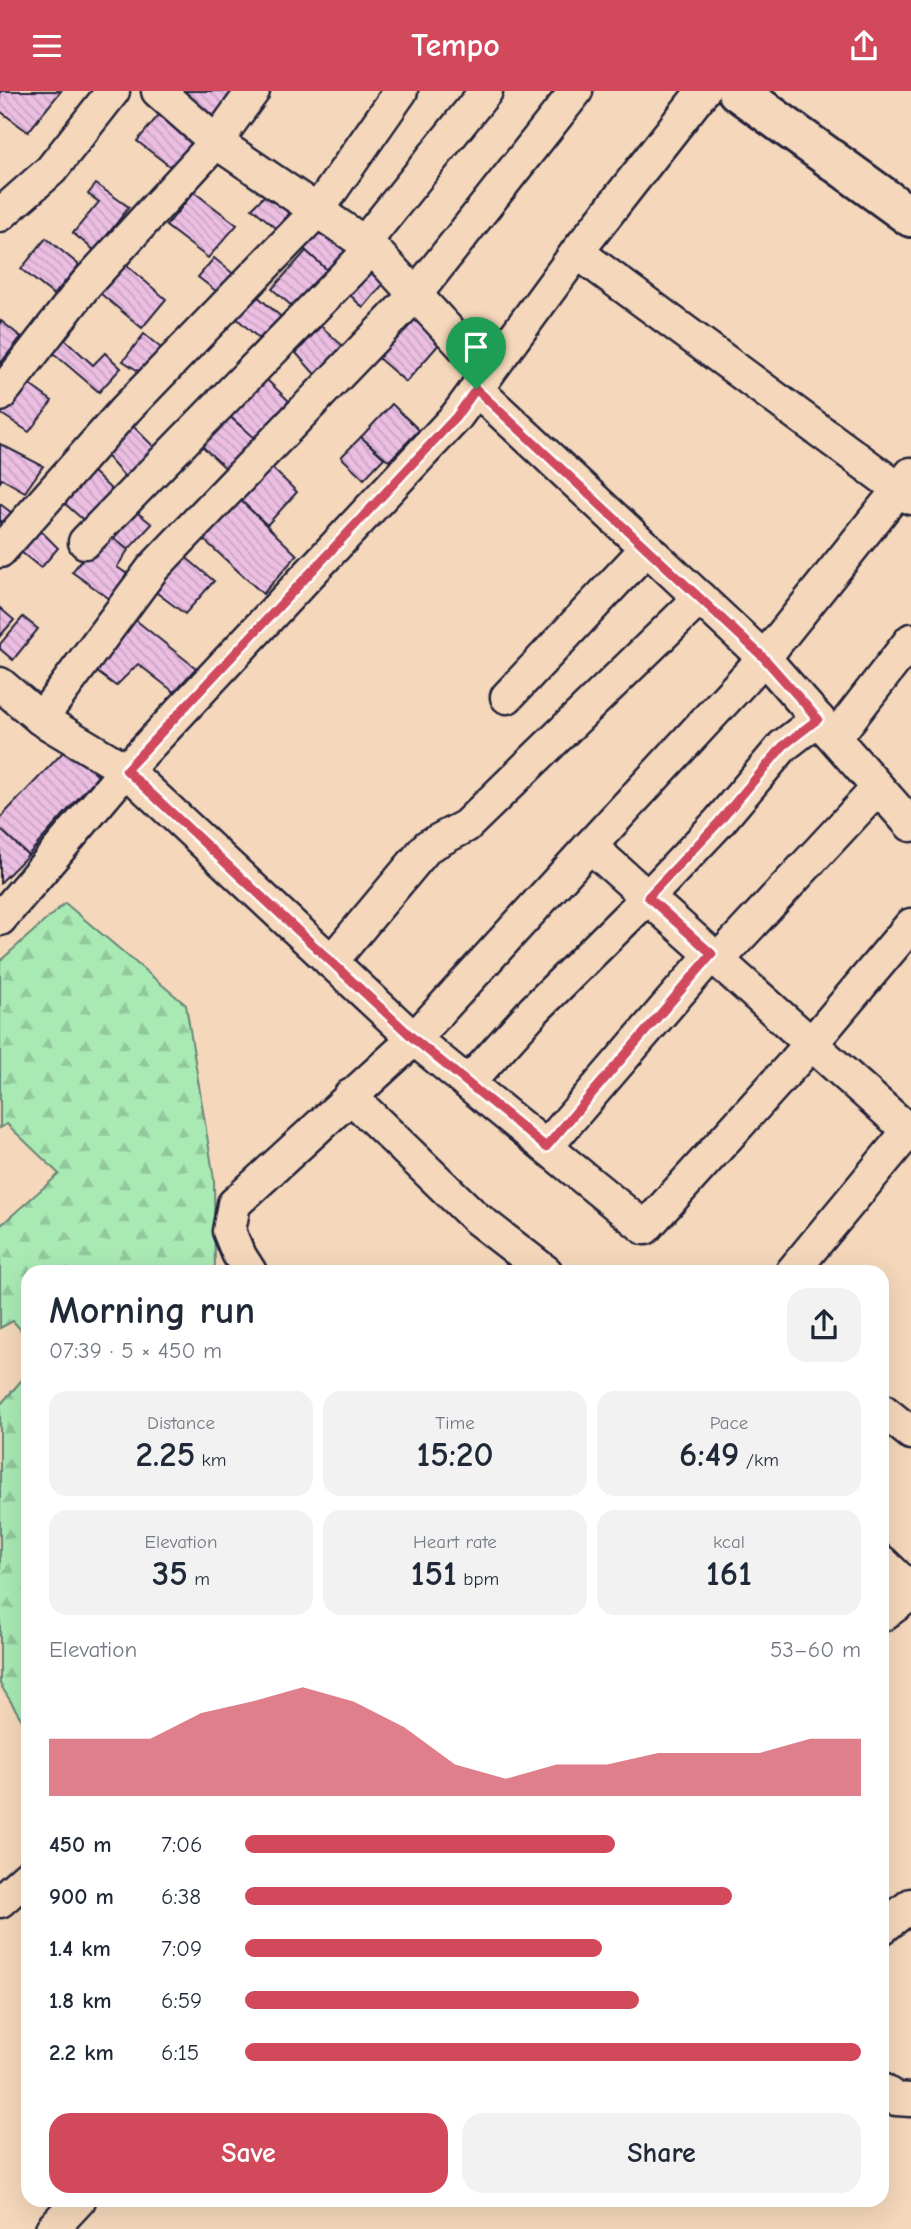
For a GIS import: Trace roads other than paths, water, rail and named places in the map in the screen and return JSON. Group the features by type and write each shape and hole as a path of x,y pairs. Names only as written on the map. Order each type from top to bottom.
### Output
{"main road":[{"path":"737,91 911,217"}],"street":[{"path":"0,215 51,170 113,91"},
{"path":"158,91 216,142 368,245 415,295 482,381 647,548 764,658 911,825"},
{"path":"0,395 86,283 216,142 253,91"},
{"path":"0,551 124,411 317,211 401,91"},
{"path":"85,542 368,245 486,91"},
{"path":"41,719 153,568 415,295 576,91"},
{"path":"0,919 126,770 456,417 577,252 703,91"},
{"path":"245,1265 237,1253 229,1231 234,1204 414,1039 764,658 907,487 577,252"},
{"path":"507,697 647,548"},
{"path":"331,961 428,846 466,826 700,598"},
{"path":"468,1083 534,1010 719,822 783,746 827,729 911,640"},
{"path":"0,684 41,719 126,770 414,1039 645,1228 812,1043 911,925"},
{"path":"546,1147 715,957 878,788"},
{"path":"590,846 910,1131 798,1265"},
{"path":"350,1097 475,1217 537,1265"},
{"path":"889,1416 911,1433"},
{"path":"889,1569 911,1592 889,1609"},
{"path":"0,1901 21,1882"},
{"path":"889,1922 911,1905"},
{"path":"889,2094 896,2099 911,2100"},
{"path":"52,2229 72,2207"}]}
